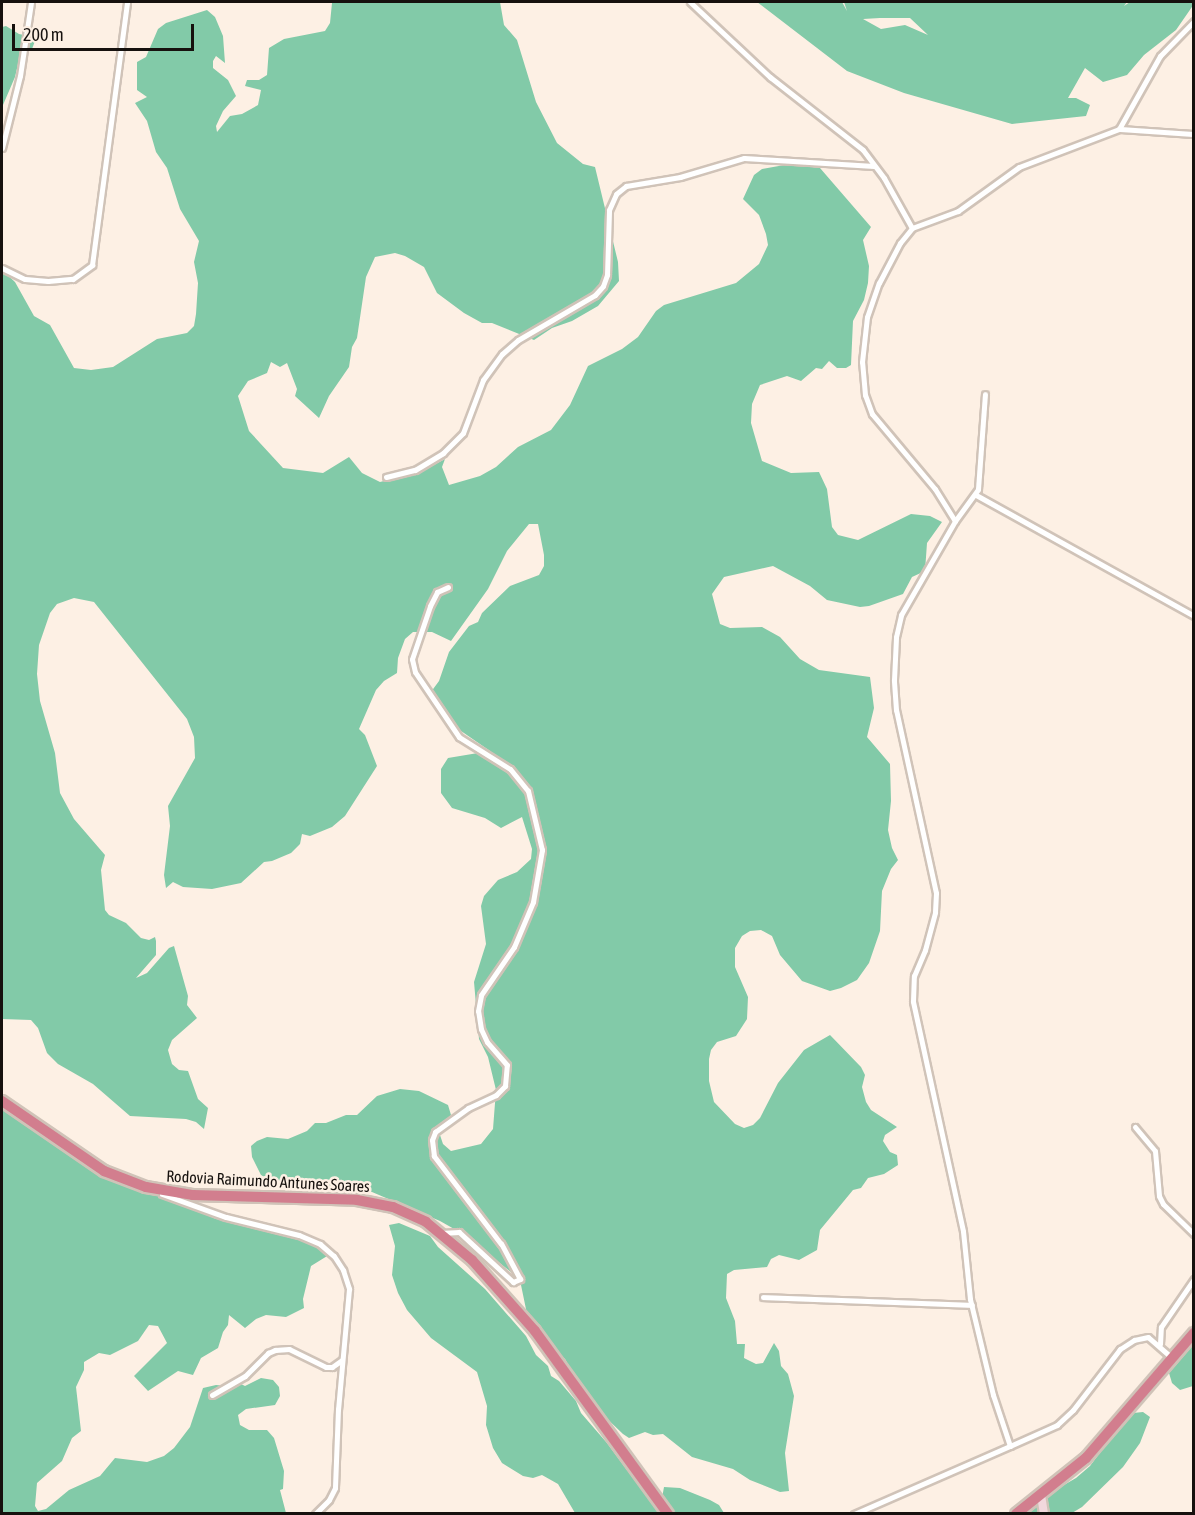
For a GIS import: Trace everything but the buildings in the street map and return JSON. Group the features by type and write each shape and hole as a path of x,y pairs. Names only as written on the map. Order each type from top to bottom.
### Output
{"highway":[{"name":"Rodovia Raimundo Antunes Soares","path":"2,1101 104,1171 146,1187 193,1195 336,1198 377,1202 407,1212 441,1233 472,1260 535,1330 668,1514"},
{"path":"1016,1514 1086,1458 1194,1333"}],"street":[{"path":"2,148 20,76 31,2"},
{"path":"2,268 25,279 48,281 73,279 92,265 128,2"},
{"path":"690,2 770,77 850,137 863,150 912,228"},
{"path":"1119,129 1160,56 1194,21"},
{"path":"955,521 935,489 876,421 865,395 863,341 867,317 900,243 912,228 958,212 1019,167 1119,129 1194,134"},
{"path":"386,477 415,470 454,444 472,414 483,380 502,354 518,340 595,295 603,286 607,275 609,210 616,194 626,186 637,182 680,177 744,158 874,166"},
{"path":"985,394 976,495 955,521 901,615 896,637 894,680 896,710 936,893 933,922 914,976 913,1001 963,1231 972,1305 993,1395 1010,1446"},
{"path":"976,495 1194,616"},
{"path":"441,1233 459,1232 513,1282 520,1279 516,1268 490,1229 434,1156 432,1140 435,1132 468,1108 496,1095 504,1086 507,1065 487,1042 481,1029 478,1011 481,995 514,947 533,902 542,850 528,791 510,769 459,737 446,721 416,672 412,659 430,606 437,592 448,587"},
{"path":"1135,1127 1155,1151 1159,1196 1163,1204 1194,1234"},
{"path":"146,1187 225,1217 299,1235 320,1244 343,1270 349,1289 342,1360 335,1488 329,1500 315,1514"},
{"path":"1160,1344 1161,1327 1194,1279"},
{"path":"763,1297 972,1305"},
{"path":"854,1514 1037,1436 1057,1425 1073,1410 1120,1349 1142,1338 1148,1337 1160,1344 1171,1357"},
{"path":"212,1395 245,1376 268,1353 275,1350 289,1349 326,1367 342,1360"},
{"path":"1041,1495 1044,1514"}],"green space":[{"path":"500,2 504,25 517,40 536,102 557,143 583,164 595,167 618,262 619,281 598,306 572,321 552,328 534,340 492,323 482,323 464,313 437,293 424,267 405,256 395,253 375,257 366,277 357,338 352,347 349,367 329,396 319,418 295,396 297,389 287,363 280,367 271,362 267,373 248,381 238,396 249,431 283,468 323,473 349,457 362,473 380,482 420,472 445,459 442,467 449,485 480,476 496,467 518,447 551,430 570,405 588,366 622,349 638,337 656,311 664,305 736,283 759,264 768,245 766,234 759,215 743,199 754,175 762,169 790,164 820,168 871,227 863,240 869,266 868,283 864,300 853,321 851,365 846,368 837,368 829,361 822,369 816,368 801,381 787,376 760,385 752,404 751,423 762,461 791,473 819,472 827,489 832,527 838,535 858,540 911,514 930,516 942,522 927,543 925,571 912,577 903,594 860,607 827,600 810,586 773,566 724,577 712,594 720,624 730,628 762,627 780,637 800,659 819,670 870,677 874,708 867,737 890,764 891,801 888,830 892,848 898,860 891,869 882,891 880,931 869,963 857,980 830,991 802,981 780,955 772,936 761,930 750,931 742,936 735,948 735,967 748,997 747,1019 736,1036 717,1042 711,1050 709,1059 709,1081 714,1102 735,1124 744,1128 753,1125 760,1118 778,1083 804,1050 830,1035 861,1067 865,1075 862,1087 871,1110 897,1127 885,1135 883,1141 890,1152 897,1155 898,1165 884,1174 868,1178 861,1188 853,1190 820,1230 817,1250 799,1260 779,1255 771,1259 767,1267 734,1270 727,1274 726,1298 735,1321 737,1344 745,1344 744,1358 756,1364 763,1363 774,1343 779,1351 781,1366 788,1374 794,1396 785,1453 789,1491 780,1492 750,1480 733,1469 692,1457 663,1434 653,1435 645,1432 629,1438 623,1434 601,1413 577,1382 565,1359 550,1347 527,1314 521,1285 516,1276 463,1234 440,1221 372,1192 313,1185 287,1186 271,1181 261,1175 252,1157 251,1146 257,1141 267,1137 288,1139 307,1131 315,1123 326,1123 346,1115 357,1115 377,1096 400,1089 419,1091 448,1105 451,1115 439,1132 443,1144 451,1151 481,1144 493,1129 496,1090 488,1057 479,1039 474,982 486,944 481,906 484,896 498,880 517,872 531,859 532,849 522,817 501,828 485,818 452,808 441,793 441,769 448,758 490,751 448,722 428,696 439,681 449,652 469,626 478,622 482,613 510,586 539,575 544,566 544,555 538,524 529,524 507,551 488,589 451,641 432,632 413,632 405,639 398,658 397,673 384,681 376,690 359,729 365,735 377,766 345,816 332,827 310,836 302,834 300,844 291,853 264,862 241,883 212,889 183,887 173,882 166,888 164,875 170,826 168,806 195,758 194,737 187,719 94,602 74,598 57,604 50,613 39,645 37,674 40,701 55,753 60,793 74,819 105,855 101,870 105,910 109,915 126,923 141,938 149,940 155,937 156,955 136,978 147,973 169,948 174,946 188,996 187,1005 197,1018 172,1040 168,1050 172,1064 179,1070 188,1071 198,1099 208,1108 204,1129 196,1122 186,1119 130,1116 93,1084 58,1064 47,1053 38,1028 31,1020 2,1019 2,270 15,282 34,316 50,325 74,368 91,370 113,367 157,339 187,333 194,326 196,314 198,283 194,262 199,241 180,209 167,168 156,152 147,121 135,103 147,97 137,90 137,62 146,57 158,29 166,23 207,10 215,17 223,36 225,63 216,56 213,68 228,80 236,96 223,111 216,126 217,132 230,116 242,114 258,105 261,90 245,86 247,80 259,80 267,75 269,48 284,39 325,31 330,23 332,3"},
{"path":"757,2 842,2 847,11 844,2 1127,2 1124,6 1130,2 1193,2 1194,4 1176,30 1144,55 1127,75 1103,82 1085,68 1068,98 1076,98 1090,105 1086,116 1012,124 904,93 847,71","holes":["910,18 928,35 905,25 881,29 863,19"]},
{"path":"6,26 35,41 32,49 20,56 15,77 3,105 2,141 2,27"},
{"path":"2,1104 57,1143 165,1196 216,1219 254,1222 329,1246 332,1253 311,1266 303,1299 304,1308 286,1317 266,1315 256,1319 245,1328 229,1315 228,1325 218,1348 201,1358 193,1375 178,1371 148,1391 134,1376 167,1343 158,1326 149,1325 138,1341 110,1355 99,1353 84,1362 84,1370 76,1387 81,1431 72,1438 62,1461 37,1483 35,1506 38,1511 46,1509 69,1490 100,1476 115,1458 147,1462 164,1456 174,1448 190,1427 203,1388 216,1385 226,1386 233,1380 245,1386 261,1378 273,1380 279,1387 280,1396 275,1405 246,1409 238,1415 240,1425 249,1430 267,1430 274,1438 284,1471 283,1489 280,1490 286,1513 2,1513"},
{"path":"399,1223 430,1236 438,1247 485,1289 526,1336 536,1355 548,1366 551,1376 559,1381 576,1401 581,1413 607,1443 656,1509 660,1509 664,1487 680,1488 710,1500 719,1505 724,1513 575,1513 558,1484 542,1475 533,1478 523,1476 502,1463 493,1448 486,1425 487,1406 477,1372 431,1338 407,1310 398,1293 392,1275 395,1246 389,1225"},
{"path":"1193,1345 1193,1386 1180,1390 1172,1383 1169,1373"},
{"path":"1143,1412 1150,1417 1140,1443 1123,1467 1082,1507 1072,1513 1014,1514 1076,1478 1090,1466 1125,1419 1133,1413"}]}
